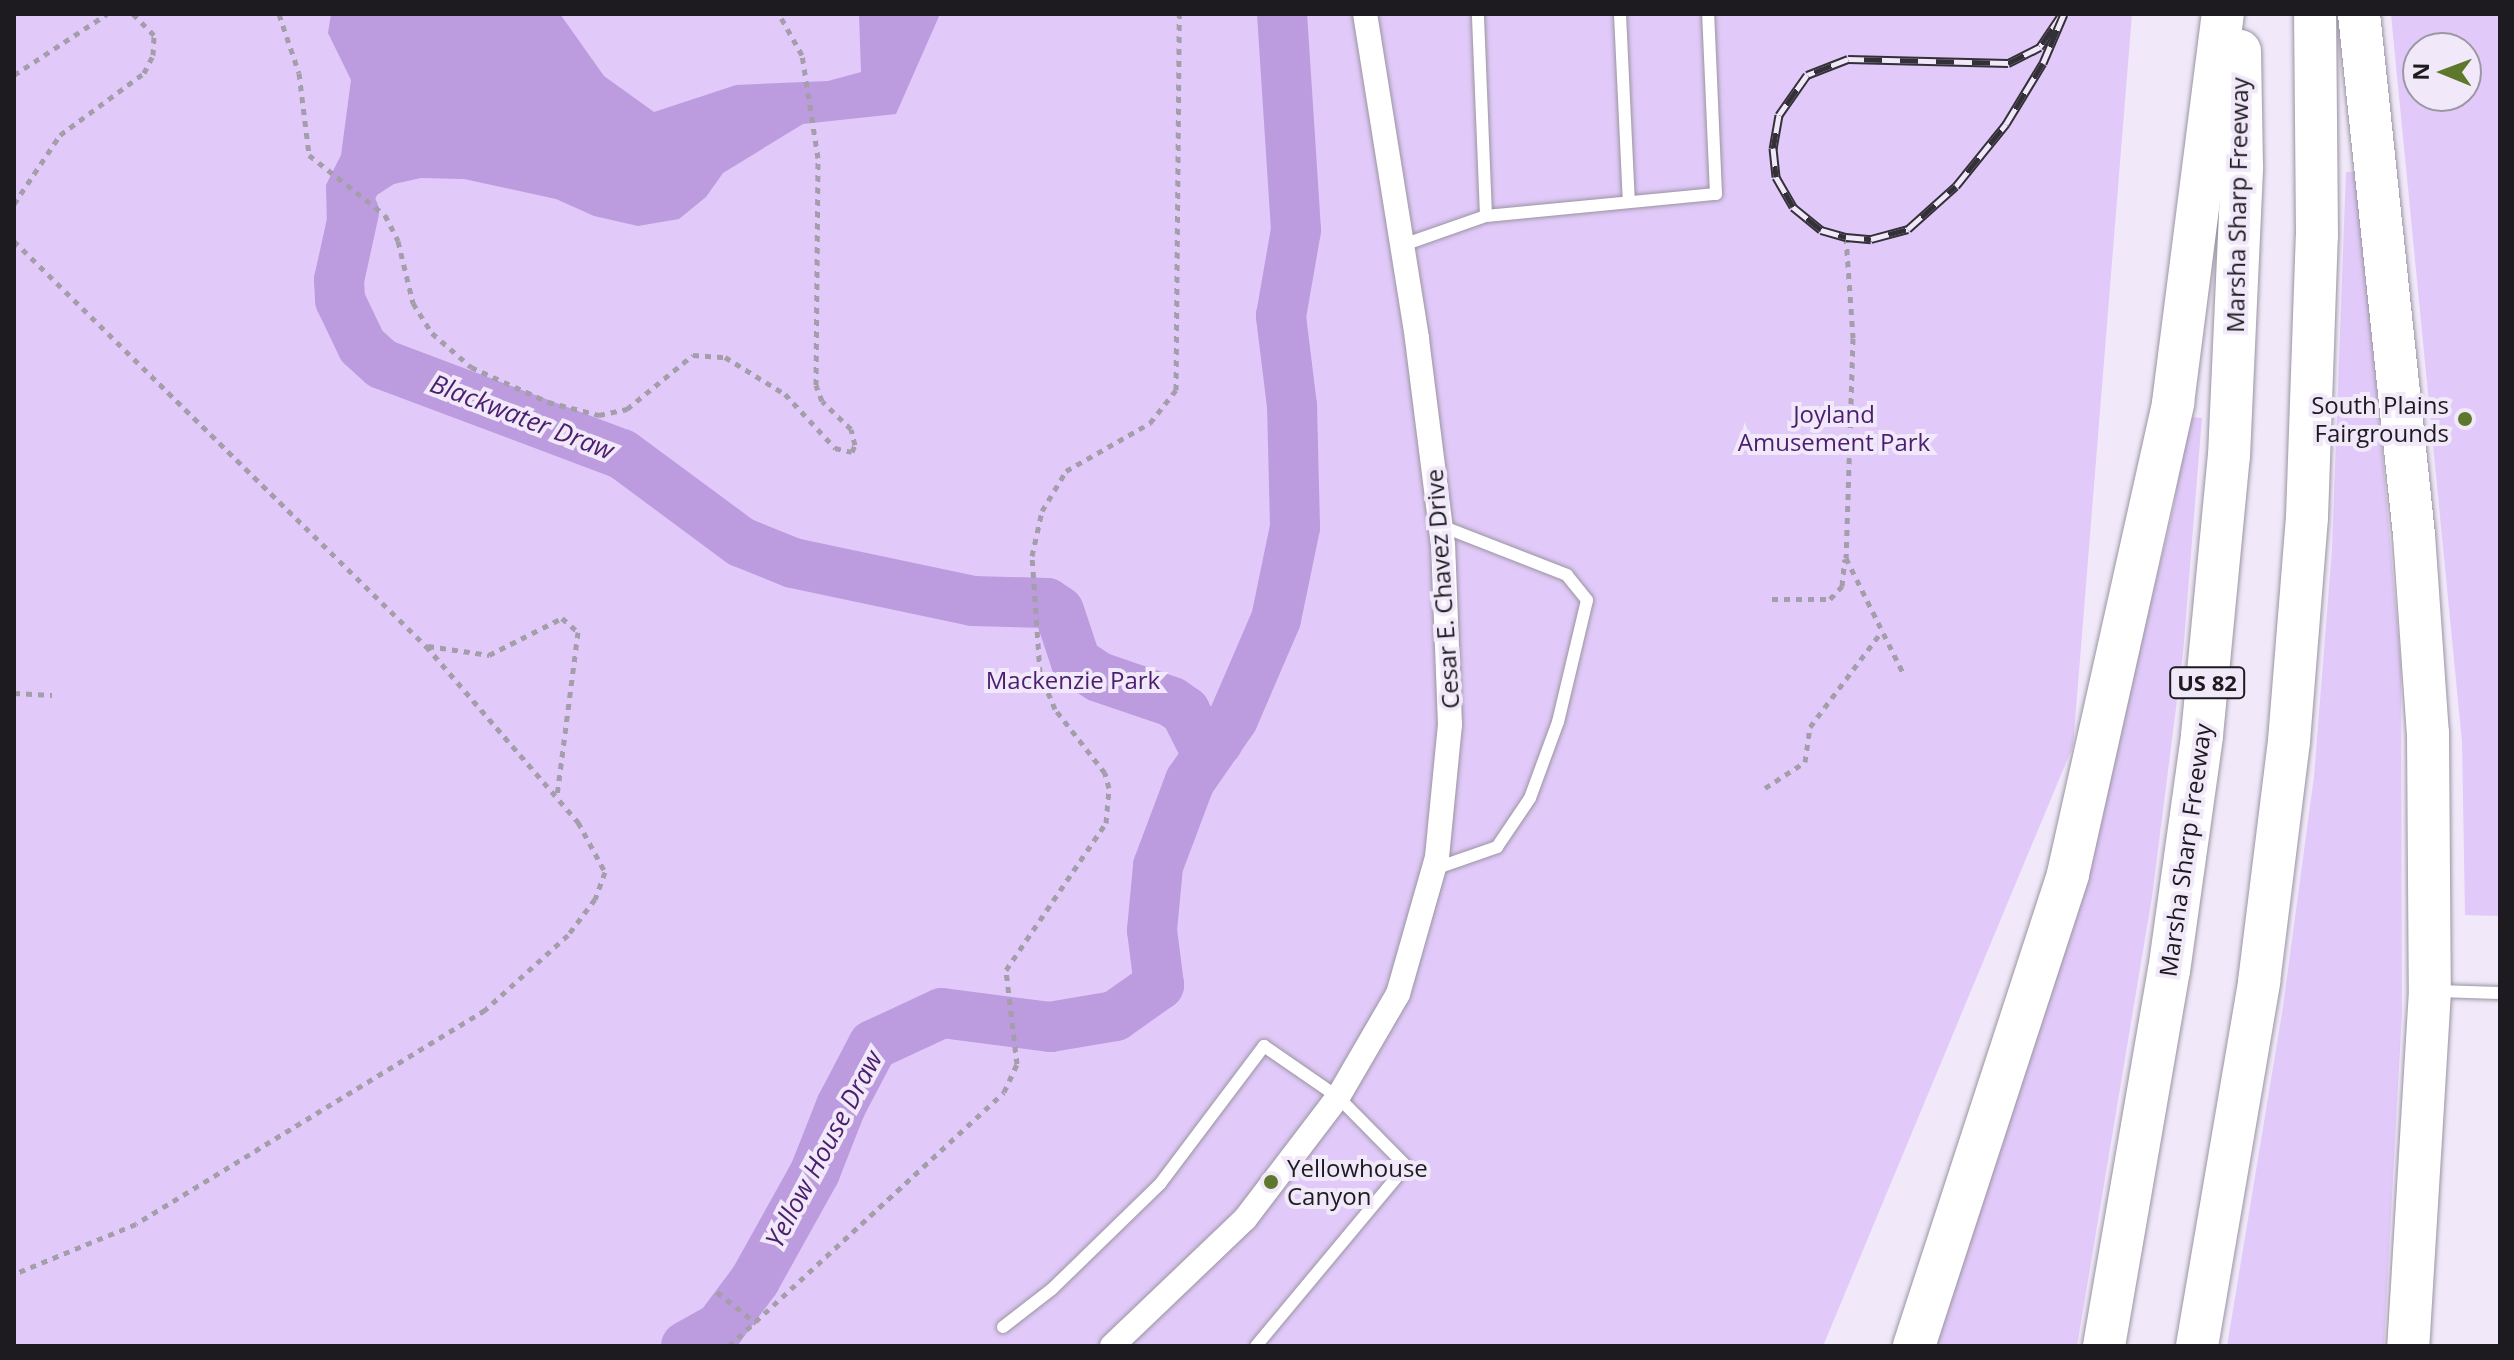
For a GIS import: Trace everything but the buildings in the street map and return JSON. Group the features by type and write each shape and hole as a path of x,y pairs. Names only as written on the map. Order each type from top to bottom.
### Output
{"highway":[{"path":"1914,1346 2068,874 2173,403 2223,14"},
{"name":"Marsha Sharp Freeway","path":"2104,1346 2169,971 2202,735 2229,456 2242,166 2239,14"},
{"path":"2197,1346 2259,982 2289,741 2307,517 2317,236 2315,14"},
{"path":"2359,14 2416,565 2428,733 2430,991 2408,1346"}],"street":[{"name":"Cesar E. Chavez Drive","path":"1112,1346 1245,1219 1338,1097 1398,994 1434,869 1450,725 1441,526 1403,245 1365,14"}],"lane":[{"path":"1478,14 1486,216"},
{"path":"1620,14 1629,202"},
{"path":"1403,245 1486,216 1716,194 1708,14"},
{"path":"1434,869 1497,847 1530,798 1558,722 1587,600 1567,575 1441,526"},
{"path":"2430,991 2500,993"},
{"path":"1003,1327 1052,1289 1160,1184 1264,1046 1338,1097 1406,1166 1256,1346"}],"path":[{"path":"14,75 107,14"},
{"path":"14,204 60,135 144,73 153,55 154,35 133,14"},
{"path":"279,14 299,73 306,144 326,173 380,211 393,225 421,318 471,367 548,402 599,415 627,409 693,355 725,357 785,394 835,448 852,452 851,429 830,411 816,385 815,131 805,72 779,14"},
{"path":"729,1346 1004,1092 1016,1072 1006,970 1099,839 1109,804 1105,773 1047,693 1033,635 1030,574 1042,511 1066,471 1150,423 1176,390 1179,14"},
{"path":"1772,599 1830,599 1842,586 1846,558 1853,338 1846,237"},
{"path":"14,241 426,646 557,796 597,849 605,872 595,899 568,935 485,1010 422,1044 355,1094 136,1224 14,1274"},
{"path":"1846,558 1903,673"},
{"path":"426,646 489,655 562,618 578,632 557,796"},
{"path":"1765,788 1805,762 1810,727 1882,631"},
{"path":"14,693 52,695"},
{"path":"717,1292 756,1323"}],"green space":[{"name":"Mackenzie Park","path":"14,14 2132,14 2073,746 1823,1346 14,1346"},
{"name":"South Plains Fairgrounds","path":"2391,14 2500,14 2500,916 2465,915 2462,742"},
{"path":"2346,172 2358,172 2401,668 2402,1012 2384,1346 2227,1346 2283,1007 2314,776 2332,550"},
{"path":"2189,417 2202,418 2183,653 2152,897 2077,1346 1936,1346 2001,1122 2098,822 2173,510"}],"shaded area":[{"path":"331,14 560,14 604,76 654,112 736,85 828,81 861,72 859,14 940,14 896,114 803,124 723,173 706,197 679,219 638,226 594,216 556,199 464,179 421,178 394,184 377,195 339,280 328,270 326,185 341,155 351,80 328,33"}],"waterway":[{"name":"Yellow House Draw","path":"686,1346 720,1327 755,1280 815,1172 841,1106 873,1045 942,1013 1050,1027 1115,1016 1159,985 1152,930 1158,866 1190,781 1233,719 1276,619 1295,527 1292,406 1281,316 1296,230 1282,14"},
{"name":"Blackwater Draw","path":"354,212 339,280 340,300 362,346 382,364 622,454 741,542 793,563 973,601 1047,603 1059,611 1076,662 1099,677 1172,702 1185,711 1200,740 1218,742"}],"railway":[{"path":"2062,14 2040,47 2008,63 1848,59 1807,75 1779,115 1773,148 1776,177 1793,207 1821,230 1846,237 1871,239 1908,229 1956,186 2006,124 2043,63 2064,14"}],"place":[{"name":"South Plains Fairgrounds","path":"2465,419"},
{"name":"Yellowhouse Canyon","path":"1271,1182"}],"park label":[{"name":"Joyland Amusement Park","path":"1834,428"}]}
